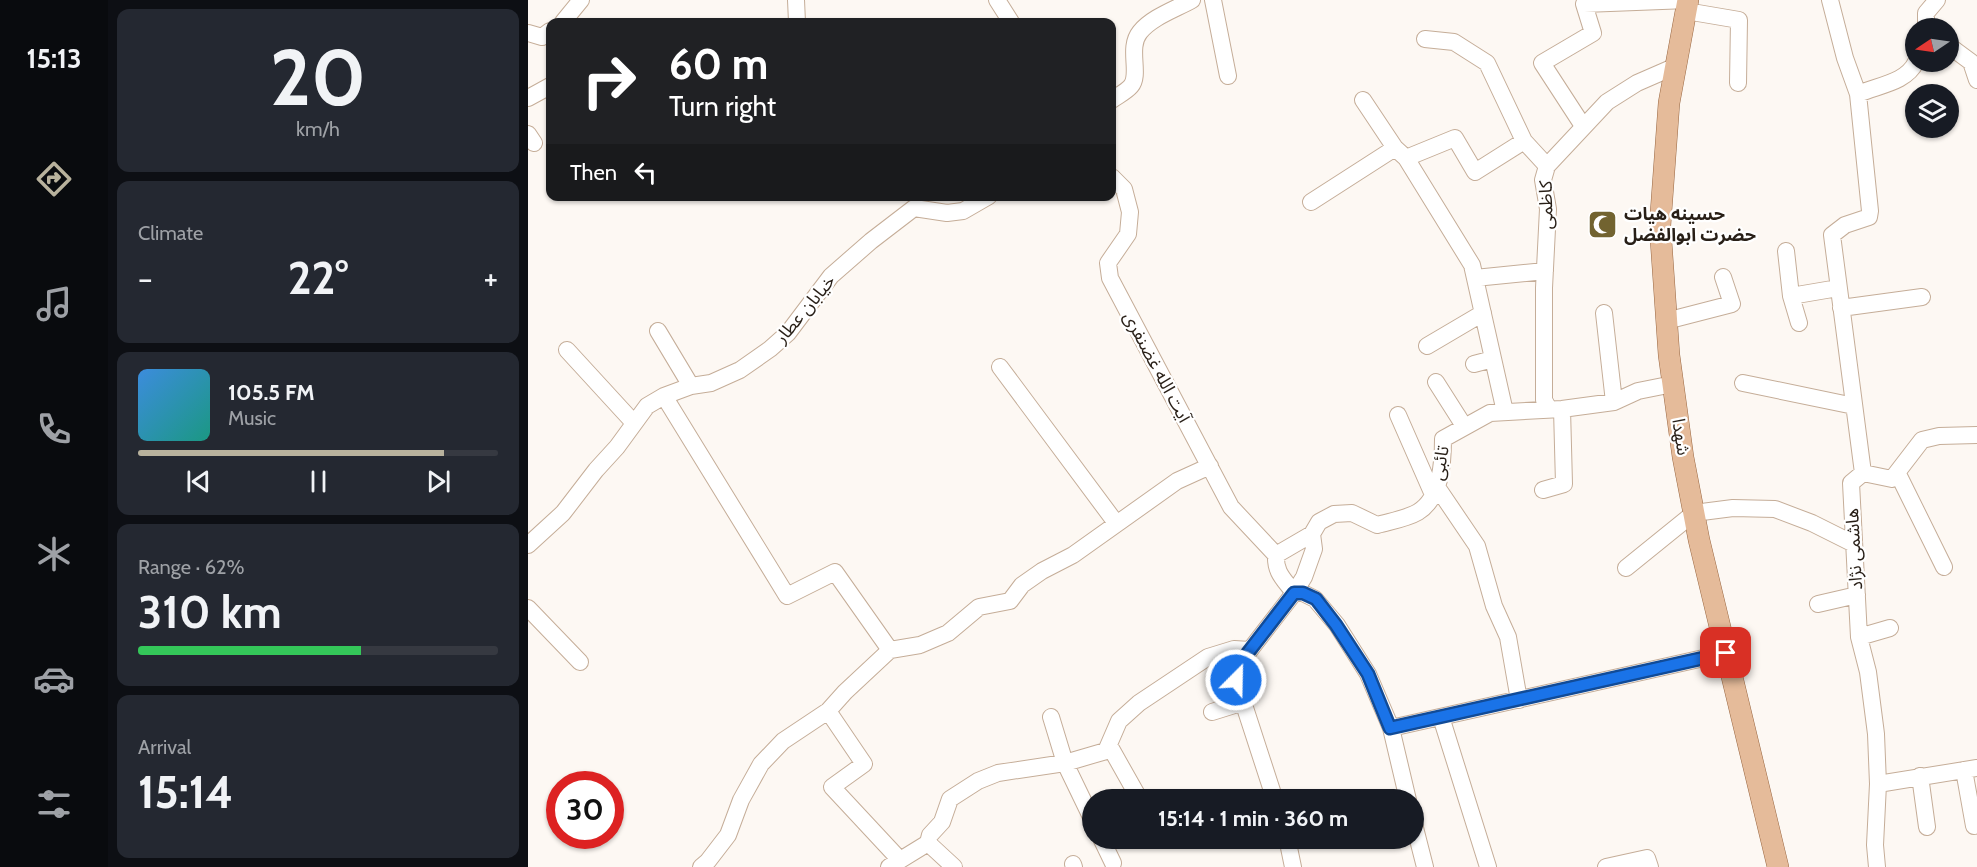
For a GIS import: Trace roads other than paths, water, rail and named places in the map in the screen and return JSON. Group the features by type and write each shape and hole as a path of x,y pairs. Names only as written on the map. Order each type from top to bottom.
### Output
{"main road":[{"name":"شهدا","path":"1687,4 1669,103 1660,226 1666,321 1673,384 1694,513 1778,867"}],"street":[{"path":"567,18 581,0"},
{"path":"796,0 797,18"},
{"path":"997,0 1008,18"},
{"path":"1116,97 1130,87 1134,80 1133,47 1139,33 1150,22 1192,0"},
{"path":"1213,0 1228,76"},
{"path":"1830,0 1845,58 1858,94 1870,211 1869,217 1845,225 1832,235 1863,472 1892,479 1922,440 1939,436 1977,435"},
{"path":"1926,18 1926,12 1937,0"},
{"path":"1582,126 1542,63 1593,33 1584,4 1687,4 1739,20 1738,83"},
{"path":"528,33 543,36 546,34"},
{"path":"1425,39 1454,42 1487,63 1524,141 1547,166"},
{"path":"1959,50 1977,52"},
{"path":"1959,53 1971,62 1977,80"},
{"name":"کاظمی","path":"1543,490 1564,484 1556,409 1544,400 1548,209 1543,180 1547,166 1582,126 1607,102 1637,83 1676,66"},
{"path":"1858,94 1904,77 1910,72"},
{"path":"528,98 546,88"},
{"path":"1363,100 1472,265 1505,412"},
{"path":"1311,202 1400,153 1455,138 1474,172 1524,141"},
{"name":"آیت الله غضنفری","path":"1116,181 1124,189 1130,212 1128,234 1108,263 1110,278 1232,507 1272,552"},
{"name":"خیابان عطار","path":"528,544 563,513 647,406 664,396 691,386 711,383 740,370 770,349 788,333 831,276 920,202 947,213 982,201"},
{"path":"1786,251 1791,296 1799,323"},
{"path":"1475,278 1545,270"},
{"path":"1666,321 1732,304 1723,278"},
{"path":"1791,296 1838,288"},
{"path":"1841,308 1922,297"},
{"path":"1427,346 1483,313"},
{"path":"1604,313 1614,402"},
{"path":"658,331 691,386"},
{"path":"567,351 634,423"},
{"path":"1474,364 1493,359"},
{"path":"1000,367 1116,524"},
{"path":"1436,382 1464,426"},
{"path":"1743,383 1854,406"},
{"name":"تائبی","path":"1272,552 1312,534 1319,522 1334,514 1352,513 1377,525 1418,512 1429,503 1435,492 1443,439 1490,413 1556,409 1614,402 1638,392 1673,384"},
{"path":"664,396 787,596 835,572 890,650"},
{"path":"1398,416 1435,492 1477,546 1494,606 1508,637 1519,700"},
{"path":"701,867 728,835 741,800 761,764 783,741 828,711 890,650 920,645 948,633 980,607 1010,602 1022,585 1042,571 1073,555 1177,481 1210,466"},
{"name":"هاشمی نژاد","path":"1863,472 1851,483 1859,637 1868,672 1876,734 1878,784 1875,845 1877,867"},
{"path":"1898,474 1944,567"},
{"path":"1626,568 1694,513 1733,508 1775,509 1812,523 1854,544"},
{"path":"1272,789 1236,680 1240,663 1304,577 1314,549 1312,534"},
{"path":"1272,552 1279,575 1294,593"},
{"path":"1294,593 1303,593 1316,599 1368,674 1390,728 1405,789"},
{"path":"1818,604 1857,595"},
{"path":"528,608 580,662"},
{"path":"1859,637 1890,628"},
{"path":"828,711 864,764 832,787 895,863 928,843 930,835 942,822 950,799 957,793 998,773 1065,763 1106,752 1119,721 1139,703 1208,657 1234,649 1250,650"},
{"path":"1390,728 1726,653"},
{"path":"1212,712 1244,702"},
{"path":"1051,717 1065,763 1082,798"},
{"path":"1441,717 1488,867"},
{"path":"1109,745 1134,789"},
{"path":"1878,784 1970,769 1974,826"},
{"path":"1920,776 1927,827"},
{"path":"928,843 954,867"},
{"path":"1106,849 1113,863"},
{"path":"1289,849 1293,867"},
{"path":"1420,849 1425,867"},
{"path":"1606,867 1647,858 1650,867"}],"place":[{"name":"حسینه هیات حضرت ابوالفضل","path":"1603,224"}]}
